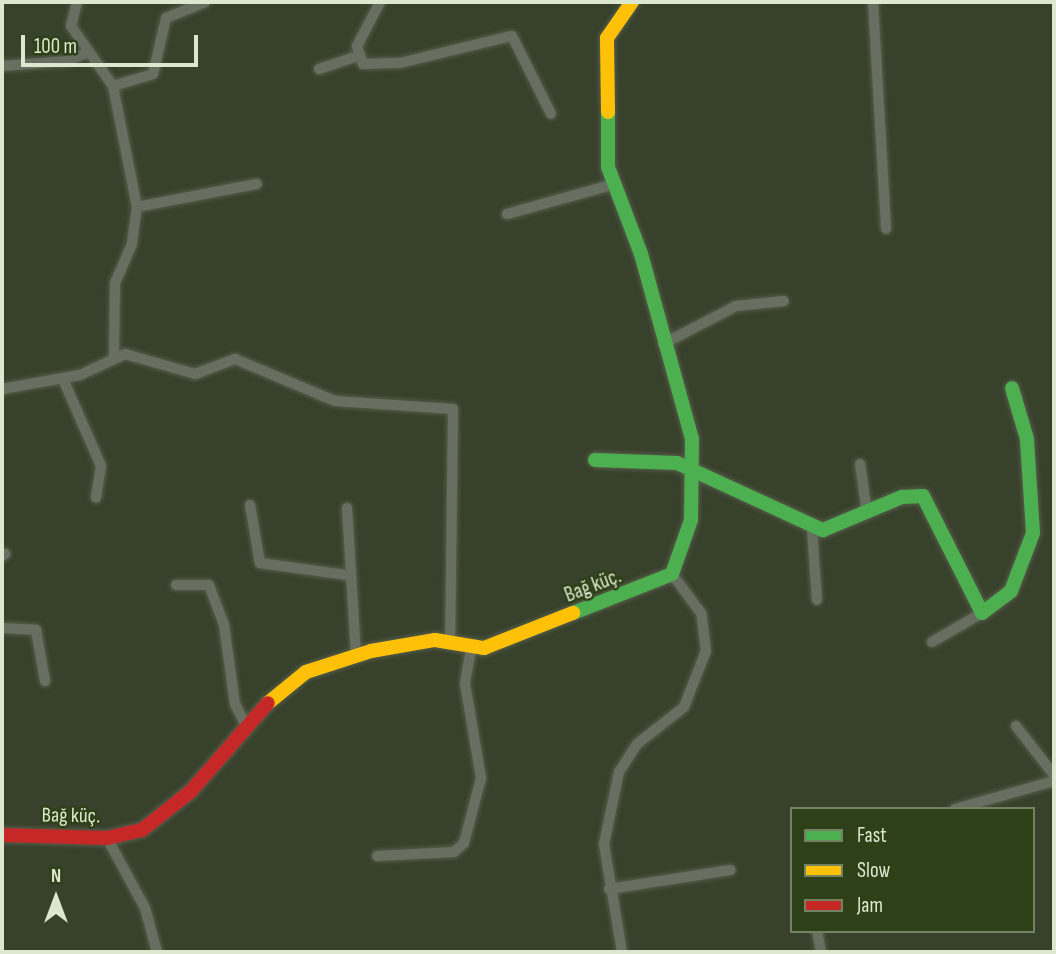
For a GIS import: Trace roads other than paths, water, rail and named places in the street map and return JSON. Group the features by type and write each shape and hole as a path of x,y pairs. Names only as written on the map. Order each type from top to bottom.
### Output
{"street":[{"path":"76,2 71,26 86,52 113,86 137,206 132,244 116,283 114,356"},
{"path":"113,86 153,74 166,18 205,2"},
{"path":"380,2 363,26 358,56 363,64 385,66 512,36 551,114"},
{"path":"622,952 609,889 606,821 619,772 637,744 684,707 705,660 701,613 672,574 686,548 694,469 687,412 662,344 634,231 611,186 607,38 632,2"},
{"path":"873,2 886,229"},
{"path":"2,66 68,61 86,52"},
{"path":"319,69 358,56"},
{"path":"137,206 257,184"},
{"path":"507,214 611,186"},
{"path":"662,344 736,306 784,300"},
{"path":"2,388 63,379 114,356 141,356 195,374 235,359 335,401 453,409 450,641"},
{"path":"63,379 101,466 96,498"},
{"path":"932,642 982,613 1011,591 1033,533 1027,439 1012,388"},
{"path":"595,460 694,469 812,529 840,528 902,497 929,500 982,613"},
{"path":"860,464 867,513"},
{"path":"250,505 260,563 269,569 347,575"},
{"path":"346,508 347,575 356,655"},
{"path":"812,529 817,600"},
{"name":"Bağ küç.","path":"2,835 107,838 156,822 290,681 356,655 450,641 471,648 504,642 672,574"},
{"path":"176,584 209,585 224,625 235,704 246,726"},
{"path":"2,628 36,630 45,681"},
{"path":"377,856 454,852 464,843 481,778 465,684 471,648"},
{"path":"1016,726 1054,775"},
{"path":"966,807 1005,800 1054,781"},
{"path":"107,838 145,908 157,952"},
{"path":"609,889 731,870"},
{"path":"817,933 821,952"}]}
